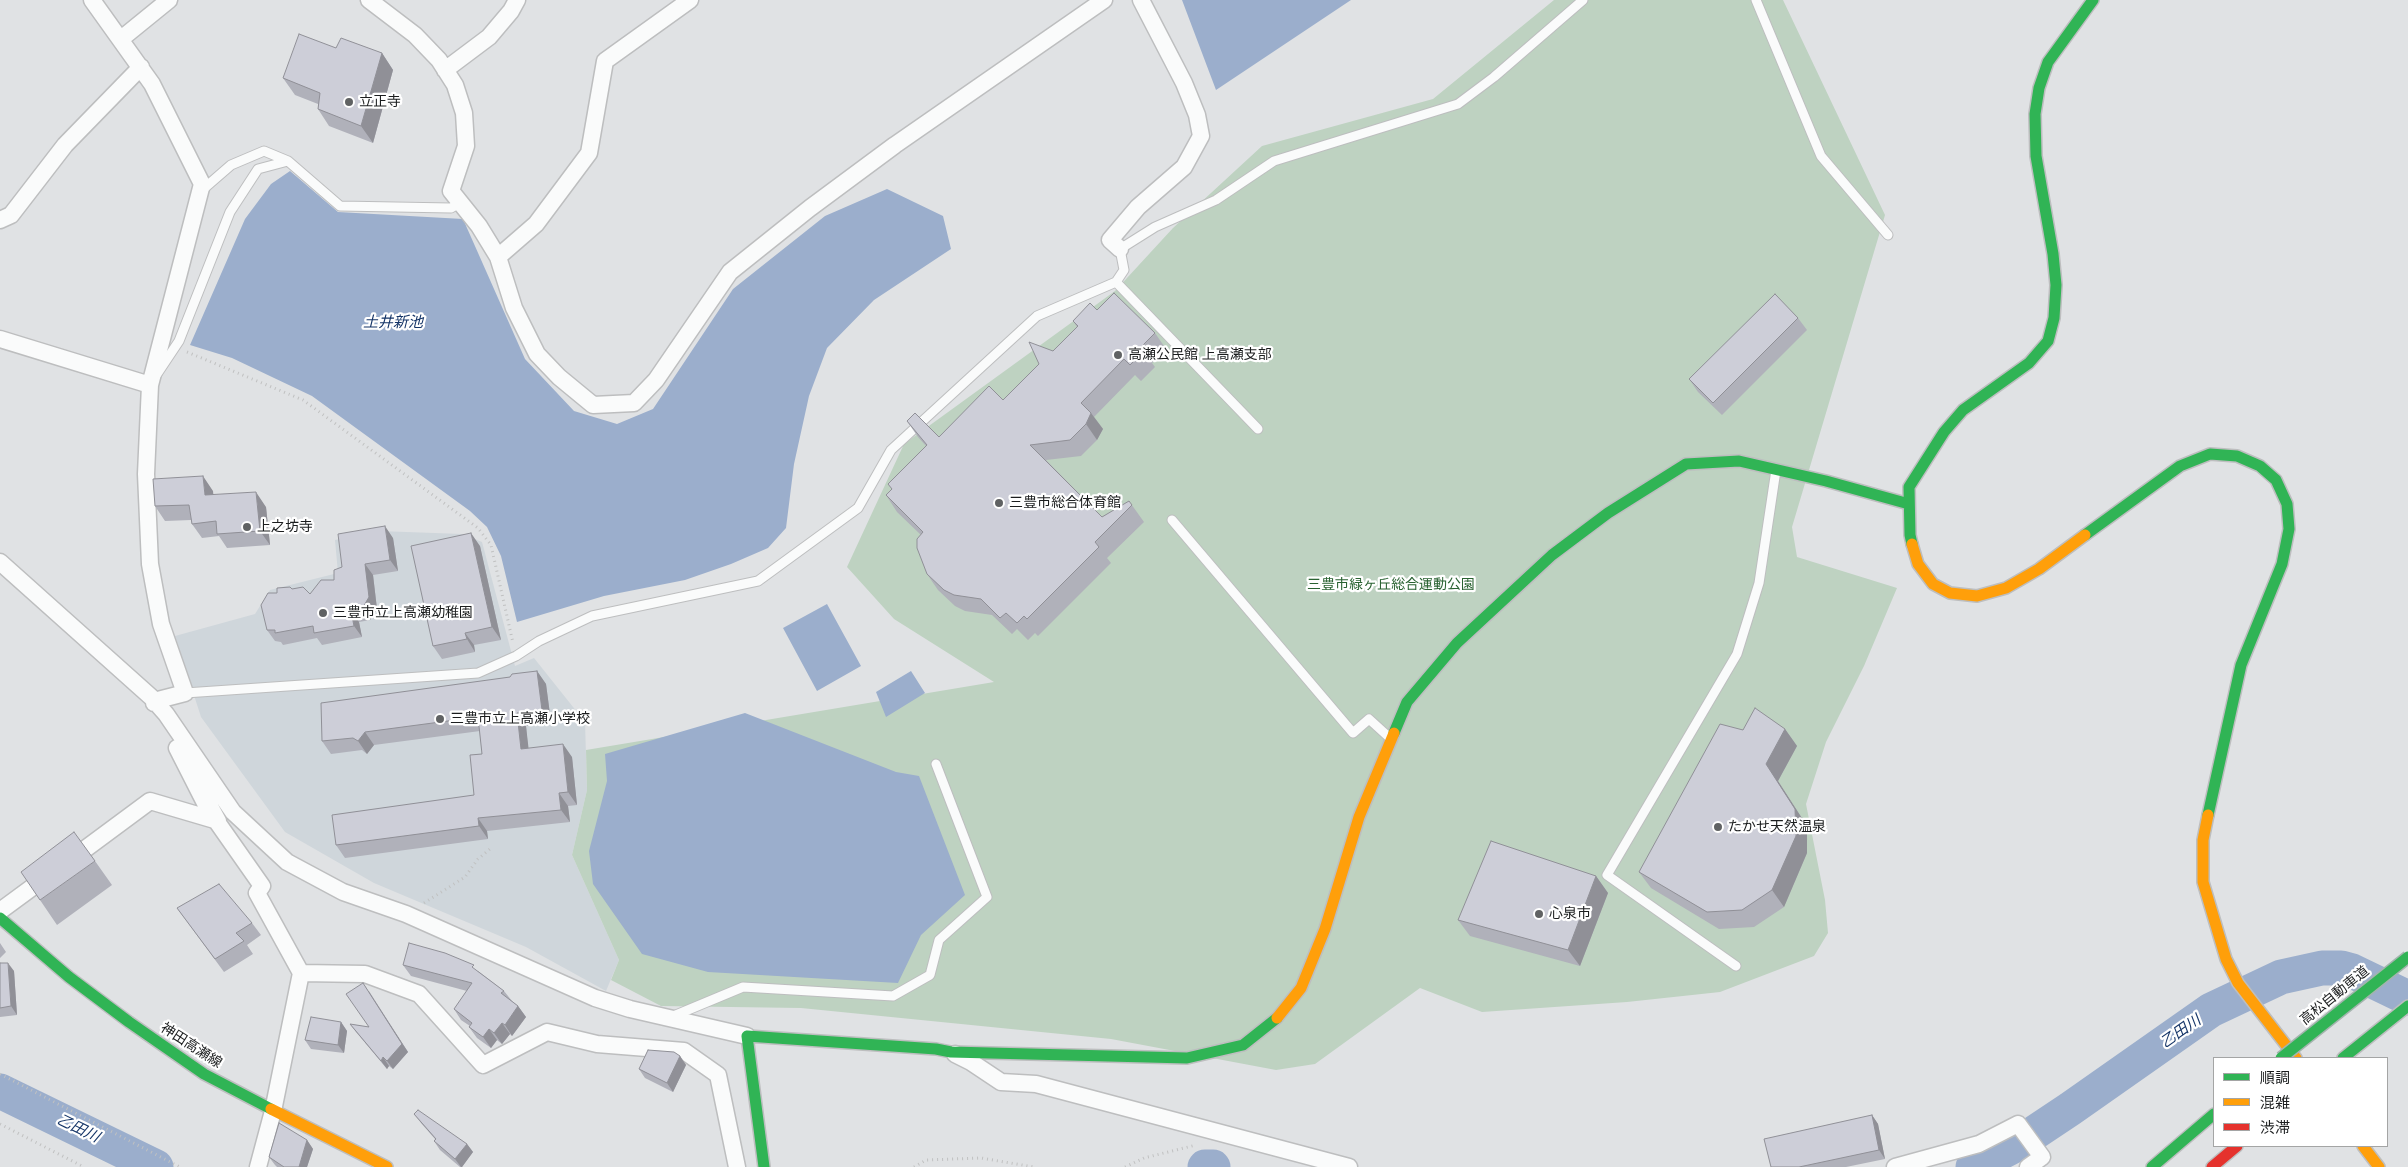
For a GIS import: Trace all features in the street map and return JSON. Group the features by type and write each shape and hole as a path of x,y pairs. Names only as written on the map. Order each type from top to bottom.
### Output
{"main road":[{"path":"2093,0 2048,62 2039,88 2035,114 2036,156 2053,254 2056,285 2054,318 2048,341 2029,363 1963,410 1944,432 1909,487 1910,535 1918,564 1933,584 1950,593 1977,596 2006,588 2039,570 2180,466 2210,454 2237,456 2260,466 2276,480 2287,504 2289,529 2286,546 2282,564 2241,666 2204,840 2203,882 2226,959 2238,983 2295,1057"},
{"path":"764,1167 747,1036 936,1049 951,1052 1187,1058 1243,1045 1275,1020 1301,988 1325,929 1359,817 1407,702 1456,643 1552,555 1608,513 1686,464 1739,461 1826,481 1909,504"},
{"name":"神田高瀬線","path":"0,918 69,977 129,1022 204,1074 273,1111 387,1167"},
{"name":"高松自動車道","path":"2282,1057 2408,957"},
{"path":"2344,1057 2408,1006"},
{"path":"2152,1167 2213,1115"},
{"path":"2212,1167 2236,1147"},
{"path":"2364,1147 2379,1167"}],"street":[{"path":"92,0 141,66 152,84 202,184 150,385 146,474 150,564 161,624 185,694 154,702"},
{"path":"121,39 168,0"},
{"path":"369,0 415,35 439,60 455,85 464,113 466,146 452,191 498,256 514,308 537,354 559,377 593,406 634,403 656,380 730,272 810,208 895,145 1104,0"},
{"path":"445,70 489,37 511,11 517,0"},
{"path":"498,256 536,224 589,153 605,61 690,0"},
{"path":"1120,249 1110,240 1138,207 1184,168 1200,136 1198,116 1184,83 1141,0"},
{"path":"4,213 65,145 141,66"},
{"path":"0,339 150,385"},
{"path":"0,562 166,714 233,812 287,862 343,892 406,914 596,998 630,1010 747,1036"},
{"path":"154,702 208,810 218,821 262,886 258,893 301,973 273,1111 259,1167"},
{"path":"0,911 150,801 218,821"},
{"path":"301,973 365,974 419,994 483,1064 547,1032 598,1044 684,1051 718,1075 737,1167"},
{"path":"951,1052 971,1062 1001,1082 1036,1084 1349,1167"},
{"path":"1895,1167 1979,1144 2018,1124 2042,1157 2028,1167"}],"lane":[{"path":"185,694 478,673 516,656 539,641 592,616 758,580 858,508 891,450 1037,316 1116,282 1124,270 1120,249 1155,228 1216,200 1274,161 1458,104 1494,78 1583,0"},
{"path":"1756,0 1821,156 1888,235"},
{"path":"200,191 232,165 264,151 288,161 340,206 451,208 460,203"},
{"path":"150,385 175,347 230,212 258,169 288,161"},
{"path":"1116,282 1258,429"},
{"path":"1736,966 1607,875 1737,654 1759,583 1776,470"},
{"path":"1172,520 1353,733 1369,719 1392,739"},
{"path":"668,1018 744,987 893,996 930,975 940,940 987,897 936,764"}],"path":[{"path":"175,347 303,400 478,528 491,546 516,656"},
{"path":"406,914 465,877 478,859 490,849"},
{"path":"0,1074 180,1167"},
{"path":"0,1124 84,1167"},
{"path":"1125,1167 1144,1158 1197,1145"},
{"path":"914,1167 926,1160 981,1158 1034,1167"}],"shaded area":[{"path":"379,531 462,534 482,542 515,666 534,658 585,722 587,790 572,855 619,960 606,991 526,947 374,883 285,832 201,717 175,636 255,614 270,590 338,573 335,540"}],"green space":[{"name":"三豊市緑ヶ丘総合運動公園","path":"1554,0 1783,0 1885,215 1792,527 1797,557 1897,588 1864,666 1826,742 1806,804 1825,900 1828,933 1814,956 1720,992 1627,1002 1482,1012 1420,988 1315,1064 1276,1070 1111,1039 801,1008 661,1006 611,980 619,960 572,855 587,790 586,750 994,682 894,619 847,567 904,444 1115,291 1173,228 1262,146 1433,99"}],"water":[{"path":"1182,0 1351,0 1216,90"},
{"name":"土井新池","path":"290,171 338,212 463,219 525,359 574,411 617,424 653,409 733,289 825,216 887,189 943,216 951,249 874,300 827,348 809,396 794,464 786,528 768,548 731,564 685,580 604,596 517,622 501,556 487,527 470,511 312,396 232,358 190,345 245,219 271,184"},
{"path":"827,604 861,666 817,691 783,628"},
{"path":"911,671 925,693 886,717 876,692"},
{"path":"745,713 896,772 919,776 965,895 921,935 898,983 708,972 642,954 593,884 589,851 607,781 605,754"}],"building":[{"name":"立正寺","path":"299,34 336,48 341,38 382,53 361,126 318,109 320,93 283,78"},
{"name":"三豊市総合体育館","path":"1114,293 1155,333 1140,348 1144,351 1130,365 1124,359 1081,403 1091,413 1086,424 1070,440 1030,445 1102,517 1129,501 1132,505 1095,542 1099,547 1027,619 1024,616 1017,623 1006,613 1000,618 981,599 954,595 944,590 927,574 917,548 917,539 923,532 886,495 892,489 888,484 927,445 907,421 915,413 939,437 989,386 1003,400 1039,364 1029,342 1053,351 1078,326 1073,321 1090,303 1097,310"},
{"path":"1775,294 1798,318 1713,403 1689,379"},
{"path":"203,476 205,495 256,492 260,531 217,534 216,521 192,524 189,505 155,506 153,479"},
{"path":"385,526 390,560 365,564 369,597 362,609 351,611 354,626 314,633 313,626 275,633 275,630 267,630 261,605 268,593 277,593 277,588 290,587 292,589 303,587 310,594 321,580 334,580 334,570 342,567 338,534"},
{"path":"471,533 492,627 465,633 467,639 433,646 411,546"},
{"path":"537,671 542,710 517,713 521,749 563,744 568,792 559,793 561,810 478,818 479,826 336,845 332,815 474,795 470,755 482,754 478,717 365,732 358,741 353,738 322,741 321,703 510,677 512,674"},
{"name":"たかせ天然温泉","path":"1755,708 1785,729 1766,764 1795,809 1796,836 1772,890 1742,910 1707,912 1639,872 1720,724 1743,730"},
{"path":"74,832 95,861 40,900 21,872"},
{"name":"心泉市","path":"1491,841 1596,876 1568,950 1458,920"},
{"path":"219,884 252,923 236,933 244,941 215,959 177,908"},
{"path":"409,943 445,953 474,965 472,967 504,991 501,993 518,1006 505,1025 502,1023 494,1033 489,1029 483,1037 469,1027 472,1023 454,1009 472,983 403,965"},
{"path":"0,963 8,963 11,1006 0,1008"},
{"path":"363,983 402,1044 387,1061 383,1057 381,1061 350,1024 369,1027 346,994"},
{"path":"311,1017 341,1022 338,1045 305,1040"},
{"path":"648,1050 674,1052 680,1056 667,1083 639,1069"},
{"path":"418,1110 467,1144 455,1159 434,1141 436,1139 414,1114"},
{"path":"1872,1115 1879,1150 1799,1167 1771,1167 1764,1139"},
{"path":"279,1123 307,1140 299,1167 284,1167 269,1157"}],"waterway":[{"name":"乙田川","path":"1973,1167 2019,1143 2211,1010 2281,977 2322,968 2341,968 2352,971 2408,998"},
{"name":"乙田川","path":"0,1091 156,1167"},
{"name":"乙田川","path":"1205,1167 1213,1167"}],"traffic: fast":[{"path":"1912,544 1910,535 1909,487 1944,432 1963,410 2029,363 2048,341 2054,318 2056,285 2053,254 2036,156 2035,114 2039,88 2048,62 2093,0"},
{"path":"2085,535 2180,466 2210,454 2237,456 2260,466 2276,480 2287,504 2289,529 2282,564 2241,665 2208,815"},
{"path":"1394,733 1407,702 1457,643 1552,555 1608,513 1686,464 1739,461 1826,481 1909,504"},
{"path":"0,918 69,977 129,1022 204,1074 271,1109"},
{"path":"2282,1057 2408,957"},
{"path":"2344,1057 2408,1006"},
{"path":"764,1167 747,1036 936,1049 951,1052 1187,1058 1243,1045 1277,1018"},
{"path":"2152,1167 2213,1115"}],"traffic: slow":[{"path":"1912,544 1918,564 1933,584 1950,593 1977,596 2006,588 2039,569 2085,535"},
{"path":"1277,1018 1301,988 1325,929 1359,817 1394,733"},
{"path":"2208,815 2203,840 2203,882 2226,959 2238,983 2295,1057"},
{"path":"271,1109 387,1167"},
{"path":"2364,1147 2379,1167"}],"traffic: jam":[{"path":"2212,1167 2236,1147"}],"place":[{"name":"立正寺","path":"349,102"},
{"name":"高瀬公民館 上高瀬支部","path":"1118,355"},
{"name":"三豊市総合体育館","path":"999,503"},
{"name":"上之坊寺","path":"247,527"},
{"name":"三豊市立上高瀬幼稚園","path":"323,613"},
{"name":"三豊市立上高瀬小学校","path":"440,719"},
{"name":"たかせ天然温泉","path":"1718,827"},
{"name":"心泉市","path":"1539,914"}]}
